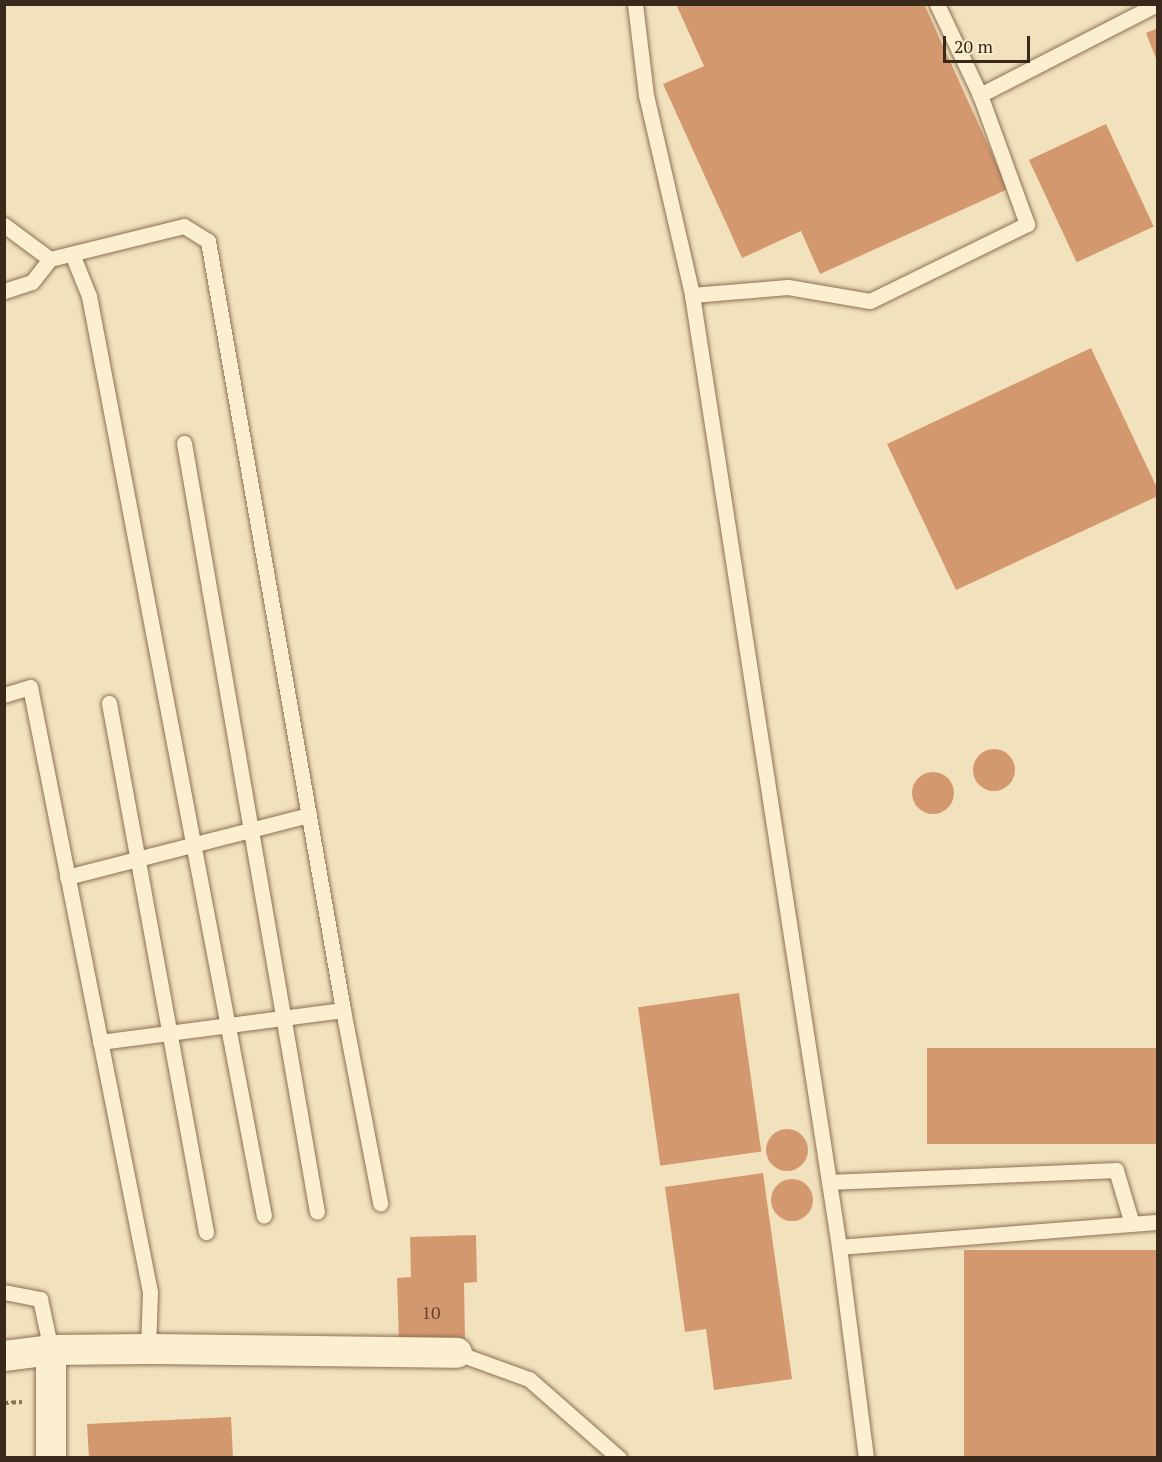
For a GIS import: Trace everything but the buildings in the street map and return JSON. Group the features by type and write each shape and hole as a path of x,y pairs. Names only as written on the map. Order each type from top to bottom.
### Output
{"street":[{"path":"4,1356 51,1350 148,1349 457,1353"},
{"path":"51,1350 51,1458"}],"lane":[{"path":"635,4 646,95 692,296 839,1247 866,1458"},
{"path":"692,296 788,287 870,301 1027,224 980,95 937,4"},
{"path":"980,95 1157,4"},
{"path":"4,225 50,259"},
{"path":"4,291 32,282 50,259 184,226 208,241 343,1010 380,1203"},
{"path":"72,254 89,296 264,1216"},
{"path":"184,443 317,1212"},
{"path":"4,694 30,687 150,1292 148,1349"},
{"path":"109,703 206,1232"},
{"path":"67,877 309,815"},
{"path":"100,1042 343,1010"},
{"path":"829,1182 1116,1170 1132,1224"},
{"path":"839,1247 1158,1222"},
{"path":"4,1292 40,1299 51,1350"},
{"path":"457,1353 529,1380 619,1458"}]}
